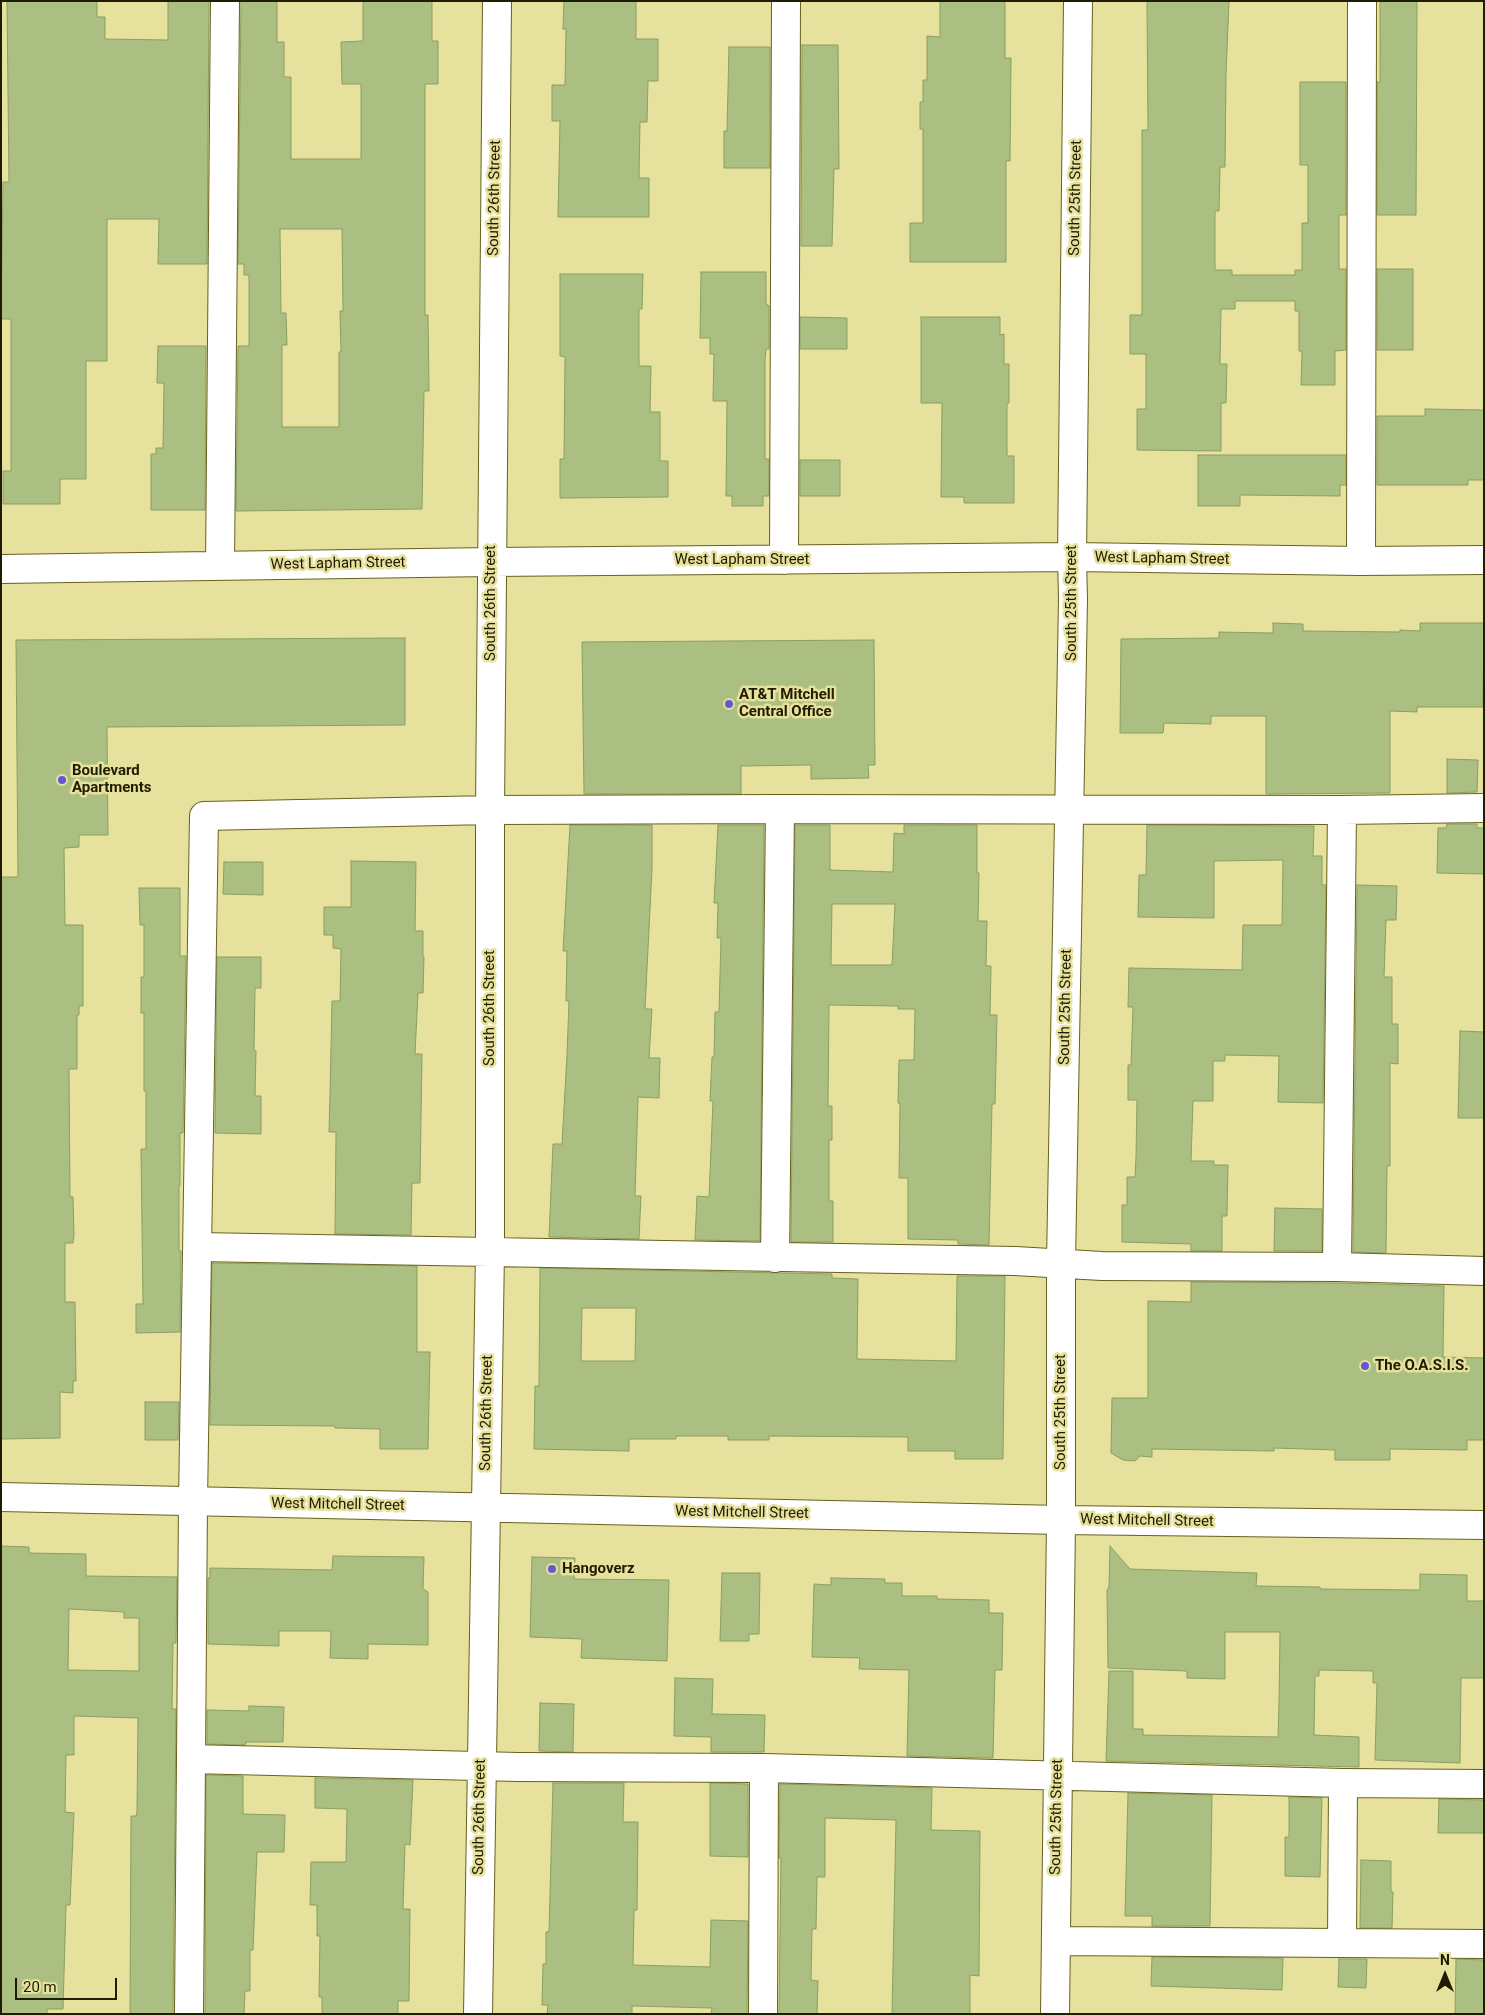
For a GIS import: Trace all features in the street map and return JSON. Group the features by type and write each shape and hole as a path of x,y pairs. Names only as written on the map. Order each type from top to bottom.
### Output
{"street":[{"path":"220,566 225,1"},
{"name":"South 26th Street","path":"478,2014 480,1766 490,1251 491,562 497,1"},
{"path":"784,560 786,1"},
{"name":"South 25th Street","path":"1055,2014 1061,1520 1061,1262 1073,599 1078,1"},
{"path":"1361,561 1362,1"},
{"name":"West Lapham Street","path":"1,568 1072,557 1361,561 1484,560"},
{"path":"189,2014 204,816 490,810 1342,810 1484,808"},
{"path":"775,1258 780,809"},
{"path":"1338,1267 1342,810"},
{"path":"198,1247 1061,1262 1102,1266 1338,1267 1484,1271"},
{"name":"West Mitchell Street","path":"1,1497 1061,1520 1484,1525"},
{"path":"191,1759 480,1766 764,1768 1343,1783 1484,1784"},
{"path":"763,2014 764,1768"},
{"path":"1342,1942 1343,1783"},
{"path":"1056,1941 1484,1944"}],"building":[{"path":"7,1 97,1 97,17 105,17 105,39 168,40 168,1 209,1 207,264 158,264 159,219 107,219 107,361 86,361 86,479 60,479 60,504 3,504 3,471 11,471 11,319 1,319 3,182 9,182"},
{"path":"241,1 277,1 277,42 284,42 284,77 291,77 291,159 361,159 361,84 342,84 341,42 363,41 363,1 432,1 432,41 438,41 438,84 425,84 425,315 428,315 429,391 424,391 422,509 236,511 238,346 249,346 249,275 244,275 244,264 238,264","holes":["280,229 342,229 343,311 340,311 339,427 282,427 282,345 287,345 286,313 281,313"]},
{"path":"564,1 636,1 636,39 658,39 658,81 648,81 647,122 640,122 639,178 649,178 649,217 558,217 560,121 552,121 552,85 565,85 566,29 563,29"},
{"path":"940,1 1005,1 1005,58 1011,58 1010,161 1006,161 1006,262 910,262 910,223 923,223 923,129 920,129 920,102 923,102 923,80 927,80 927,36 940,37"},
{"path":"1147,1 1229,1 1225,167 1220,167 1219,211 1215,211 1215,270 1232,270 1232,275 1295,275 1295,270 1302,270 1302,223 1308,223 1308,165 1300,165 1300,82 1346,82 1346,215 1339,215 1339,269 1346,269 1346,350 1335,351 1335,385 1301,385 1302,351 1299,351 1299,311 1295,311 1295,301 1235,301 1235,309 1221,309 1220,364 1227,364 1226,403 1221,403 1221,451 1137,450 1137,409 1146,409 1146,354 1130,354 1130,315 1142,315 1142,130 1148,130"},
{"path":"1380,1 1417,1 1416,215 1377,215 1377,82 1380,82"},
{"path":"802,45 838,45 839,169 834,169 832,246 801,246"},
{"path":"729,47 770,47 770,168 724,168 724,131 727,131"},
{"path":"1377,269 1413,269 1413,350 1377,350"},
{"path":"701,272 766,272 766,303 769,306 769,349 766,349 765,360 765,459 769,459 769,496 763,496 763,506 732,506 732,496 726,496 727,401 713,401 714,354 710,354 710,338 700,338"},
{"path":"560,274 643,274 642,309 639,309 639,366 651,366 650,412 660,412 660,461 668,461 668,497 560,498 560,459 564,459 565,357 560,356"},
{"path":"800,317 847,318 847,349 800,349"},
{"path":"921,317 1000,317 1000,335 1004,334 1004,364 1009,364 1007,456 1014,456 1014,503 964,503 964,497 941,497 942,403 921,403"},
{"path":"158,346 206,346 205,510 151,510 151,454 156,454 156,448 163,448 164,383 157,383"},
{"path":"1425,409 1484,410 1484,480 1468,480 1468,485 1377,485 1377,416 1425,416"},
{"path":"1198,455 1346,455 1346,485 1340,485 1340,496 1240,495 1240,506 1198,506"},
{"path":"800,460 840,460 840,496 800,496"},
{"path":"1273,623 1303,624 1303,631 1400,632 1400,630 1420,631 1420,623 1484,623 1483,707 1417,707 1417,712 1390,711 1390,793 1266,794 1266,716 1211,716 1211,724 1164,723 1163,733 1120,733 1121,639 1219,638 1219,632 1273,633"},
{"path":"405,638 405,725 107,727 108,835 79,835 79,847 64,848 65,925 83,925 83,1006 79,1006 79,1015 77,1015 77,1069 69,1069 70,1197 73,1197 74,1236 73,1243 65,1243 65,1302 75,1302 76,1381 73,1381 73,1393 60,1392 60,1438 1,1439 1,877 18,877 16,640"},
{"name":"AT&T Mitchell Central Office","path":"874,640 875,765 868,765 869,778 811,779 811,765 741,766 741,794 584,794 582,642"},
{"path":"1447,759 1478,760 1477,792 1447,793"},
{"path":"1447,824 1477,824 1477,828 1484,828 1484,874 1437,873 1438,828 1446,828"},
{"path":"570,825 652,825 652,869 645,1009 652,1009 649,1058 660,1058 659,1098 638,1097 635,1196 641,1196 639,1239 549,1237 553,1144 562,1144 567,1055 569,1001 566,1001 567,951 563,951"},
{"path":"718,825 764,825 760,1241 695,1240 697,1196 709,1197 713,1101 710,1101 712,1057 714,1057 715,1012 719,1012 721,938 717,938 718,903 714,903"},
{"path":"795,825 830,825 830,870 893,872 894,833 904,834 904,825 977,825 978,921 987,921 986,966 991,966 990,1015 997,1015 995,1104 992,1104 989,1245 958,1244 958,1240 908,1239 908,1178 899,1178 899,1060 914,1060 915,1009 898,1009 898,1006 829,1005 828,1106 832,1106 832,1140 829,1140 829,1201 833,1201 833,1242 791,1242","holes":["832,904 895,904 892,965 831,965"]},
{"path":"1147,825 1314,826 1313,856 1322,856 1322,885 1326,885 1323,1103 1278,1102 1279,1056 1225,1055 1225,1061 1213,1061 1213,1101 1193,1101 1191,1161 1214,1161 1214,1165 1228,1165 1227,1216 1222,1216 1222,1251 1191,1251 1191,1244 1122,1242 1122,1205 1127,1205 1127,1177 1135,1177 1136,1157 1137,1100 1128,1100 1128,1065 1131,1065 1133,1007 1128,1007 1129,968 1242,970 1243,925 1282,925 1283,860 1214,861 1214,918 1138,917 1139,875 1146,875"},
{"path":"351,861 416,862 415,931 423,931 424,957 423,993 418,993 415,1054 422,1054 420,1183 412,1183 411,1235 335,1234 336,1132 329,1132 332,1001 340,1001 341,949 333,948 333,935 324,935 324,907 351,907"},
{"path":"224,862 263,862 263,895 223,894"},
{"path":"1357,885 1397,886 1396,920 1386,920 1384,977 1392,977 1392,1024 1398,1024 1398,1064 1390,1063 1390,1166 1387,1166 1386,1253 1353,1252"},
{"path":"139,888 180,888 180,956 186,956 183,1133 180,1133 179,1186 179,1251 181,1251 180,1332 136,1333 136,1304 143,1304 141,1149 146,1149 144,1013 141,1013 141,977 144,977 144,925 140,925"},
{"path":"217,957 261,957 261,988 255,988 254,1050 256,1051 255,1096 261,1096 261,1134 215,1133"},
{"path":"1460,1031 1484,1032 1484,1118 1458,1118"},
{"path":"1275,1208 1322,1209 1322,1251 1274,1251"},
{"path":"212,1263 417,1266 417,1352 430,1352 428,1449 380,1449 380,1429 335,1428 335,1426 210,1425"},
{"path":"540,1268 832,1274 832,1278 858,1279 857,1359 956,1361 957,1276 1005,1276 1003,1459 955,1459 955,1451 908,1451 908,1437 769,1436 769,1440 728,1440 728,1436 676,1436 676,1439 629,1439 629,1451 534,1449 535,1386 539,1386","holes":["582,1308 636,1308 635,1361 581,1361"]},
{"path":"1191,1282 1444,1286 1443,1357 1484,1358 1484,1440 1467,1440 1467,1450 1390,1449 1390,1460 1335,1460 1335,1450 1274,1448 1274,1451 1152,1449 1152,1457 1140,1456 1135,1461 1123,1460 1111,1453 1112,1398 1148,1398 1148,1301 1191,1302"},
{"path":"145,1402 179,1402 178,1440 145,1440"},
{"path":"1,1546 29,1547 29,1553 86,1554 86,1576 177,1577 172,1709 176,1709 173,2014 130,2014 131,1816 136,1816 137,1812 138,1718 74,1716 74,1755 66,1755 65,1812 74,1813 70,1905 66,1905 63,2009 47,2009 47,2014 1,2014","holes":["69,1609 124,1612 124,1618 139,1618 139,1671 68,1670"]},
{"path":"1110,1546 1130,1569 1257,1573 1256,1586 1420,1590 1420,1574 1467,1575 1467,1601 1484,1601 1484,1678 1461,1678 1460,1763 1375,1760 1377,1683 1373,1683 1373,1671 1319,1670 1319,1676 1315,1676 1314,1735 1359,1737 1359,1767 1106,1761 1109,1671 1133,1671 1133,1729 1143,1729 1143,1735 1278,1737 1279,1704 1280,1632 1225,1632 1225,1679 1187,1678 1187,1671 1108,1668 1107,1590 1109,1587"},
{"path":"333,1556 424,1557 423,1589 428,1592 428,1645 368,1644 368,1659 330,1658 331,1631 279,1631 279,1646 208,1644 208,1578 210,1578 210,1568 332,1570"},
{"path":"532,1557 575,1558 574,1579 669,1580 667,1661 581,1658 582,1639 530,1637"},
{"path":"722,1573 760,1573 759,1634 749,1634 749,1641 720,1641"},
{"path":"831,1578 885,1579 885,1583 902,1583 902,1596 937,1596 937,1599 989,1600 989,1613 1003,1613 1002,1670 995,1670 993,1758 907,1756 909,1670 859,1669 860,1658 812,1657 814,1584 831,1585"},
{"path":"675,1678 713,1679 712,1714 765,1715 764,1752 711,1752 711,1737 674,1736"},
{"path":"540,1703 574,1704 573,1752 539,1751"},
{"path":"249,1706 284,1707 283,1742 246,1742 244,1745 207,1744 207,1710 249,1711"},
{"path":"206,1775 243,1776 243,1814 285,1815 284,1852 257,1852 253,1950 250,1950 250,1991 245,1991 244,2014 205,2014"},
{"path":"315,1778 413,1780 410,1845 405,1844 403,1909 410,1909 409,2001 398,2001 398,2014 322,2014 322,1997 319,1997 320,1936 317,1936 317,1905 310,1905 311,1862 346,1862 347,1809 315,1808"},
{"path":"553,1783 624,1783 623,1822 638,1822 637,1910 634,1910 633,1965 710,1967 711,1920 748,1921 747,2014 711,2014 712,2008 632,2006 632,2014 547,2014 548,2005 542,2005 543,1964 546,1964 546,1932 549,1932"},
{"path":"710,1783 748,1784 748,1857 710,1856"},
{"path":"780,1784 932,1788 931,1830 980,1831 979,1976 970,1975 970,2014 892,2014 896,1820 825,1818 825,1877 817,1877 816,1929 812,1929 811,1980 818,1981 817,2014 779,2014"},
{"path":"1128,1793 1212,1795 1210,1926 1152,1926 1152,1916 1125,1916"},
{"path":"1289,1797 1322,1798 1320,1877 1285,1876 1285,1837 1289,1837"},
{"path":"1439,1799 1484,1800 1484,1833 1438,1833"},
{"path":"1361,1860 1391,1861 1391,1892 1393,1892 1392,1928 1360,1928"},
{"path":"1152,1957 1283,1958 1282,1990 1151,1986"},
{"path":"1339,1959 1367,1959 1366,1988 1338,1987"},
{"path":"1456,1959 1484,1960 1484,2014 1455,2014"}],"place":[{"name":"AT&T Mitchell Central Office","path":"729,704"},
{"name":"Boulevard Apartments","path":"62,780"},
{"name":"The O.A.S.I.S.","path":"1365,1366"},
{"name":"Hangoverz","path":"552,1569"}]}
